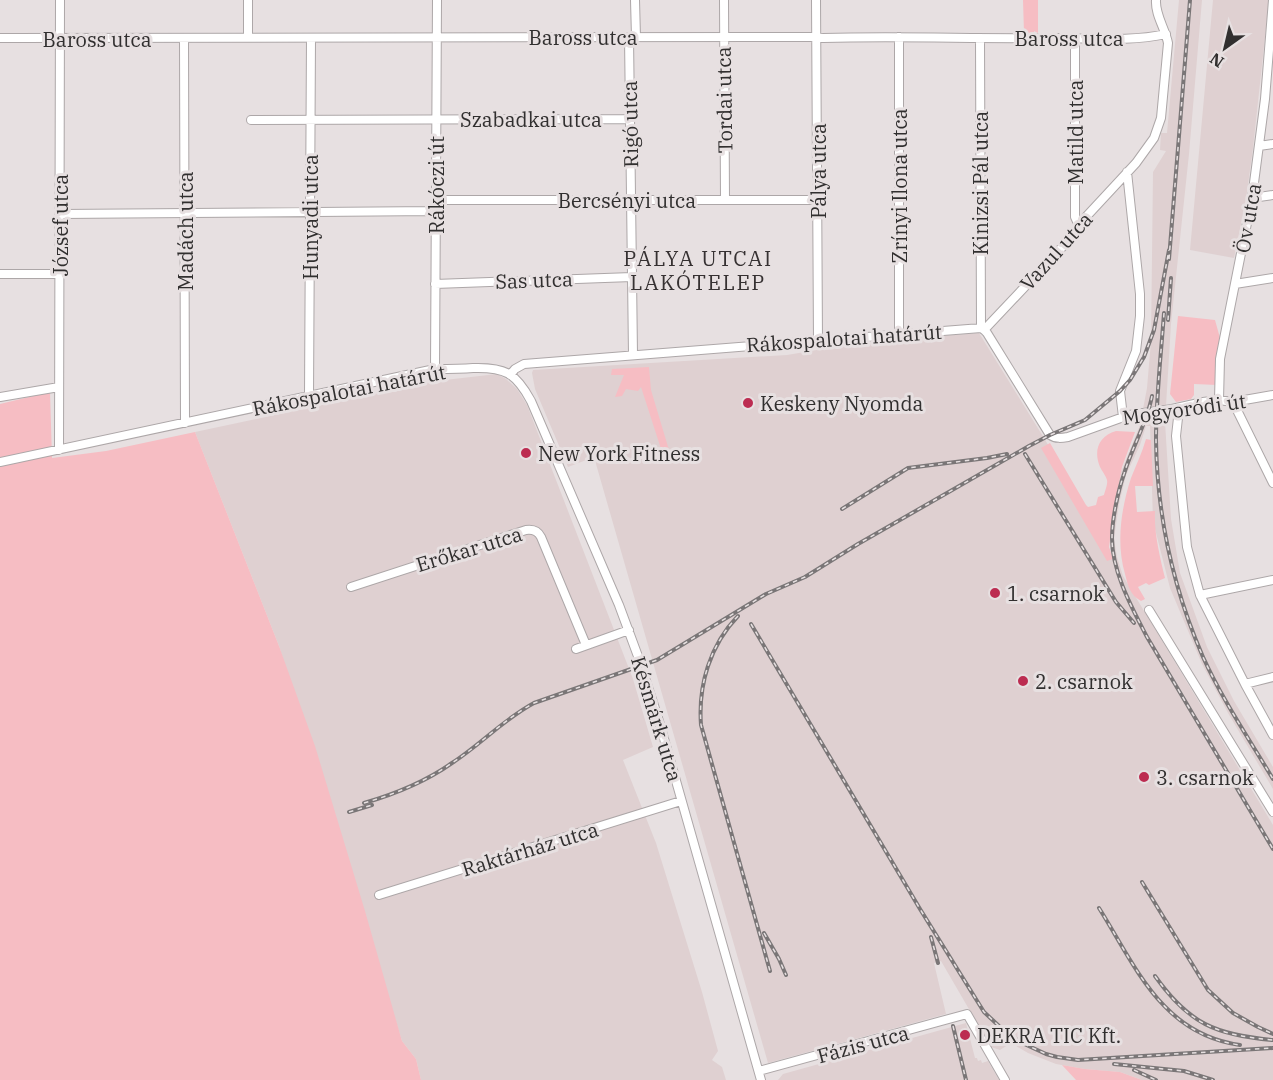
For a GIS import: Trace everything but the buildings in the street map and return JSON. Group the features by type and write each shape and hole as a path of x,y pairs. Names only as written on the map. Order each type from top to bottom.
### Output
{"street":[{"name":"József utca","path":"59,450 60,0"},
{"path":"248,0 248,38"},
{"name":"Rákóczi út","path":"435,369 437,0"},
{"name":"Rigó utca","path":"633,355 630,119 635,0"},
{"name":"Tordai utca","path":"724,0 725,200"},
{"name":"Pálya utca","path":"816,0 818,341"},
{"name":"Vazul utca","path":"982,329 1068,241 1149,147 1154,138 1160,125 1168,42 1157,12 1156,0"},
{"name":"Öv utca","path":"1219,400 1220,360 1269,98 1273,0"},
{"name":"Baross utca","path":"0,38 1146,38 1166,34"},
{"name":"Zrínyi Ilona utca","path":"899,37 899,335"},
{"name":"Madách utca","path":"184,38 185,423"},
{"name":"Hunyadi utca","path":"309,396 311,38"},
{"name":"Kinizsi Pál utca","path":"980,38 982,329"},
{"name":"Matild utca","path":"1075,38 1075,217 1079,226"},
{"name":"Szabadkai utca","path":"251,120 630,119"},
{"path":"1259,146 1273,144"},
{"path":"1122,417 1120,391 1136,351 1140,316 1140,294 1127,172"},
{"path":"1252,198 1273,195"},
{"name":"Bercsényi utca","path":"436,200 818,200"},
{"path":"60,214 436,211"},
{"path":"0,274 60,274"},
{"name":"Sas utca","path":"435,284 632,277"},
{"path":"1236,284 1273,278"},
{"name":"Rákospalotai határút","path":"0,462 435,369 488,368 498,369 510,375 524,364 982,329"},
{"name":"Mogyoródi út","path":"982,329 1050,435 1055,438 1062,438 1122,417 1219,400 1233,402 1273,395"},
{"name":"Késmárk utca","path":"510,375 518,381 531,401 629,630 648,685 760,1076"},
{"path":"0,397 59,387"},
{"path":"1233,402 1273,483"},
{"path":"1178,408 1176,436 1187,547 1200,595 1273,735"},
{"name":"Erőkar utca","path":"351,587 526,530 533,530 541,537 586,645"},
{"path":"1200,595 1273,580"},
{"path":"1149,610 1273,812"},
{"path":"576,649 629,630"},
{"path":"1245,684 1273,677"},
{"name":"Raktárház utca","path":"379,895 681,801"},
{"name":"Fázis utca","path":"760,1076 967,1014 1005,1080"}],"shaded area":[{"path":"1023,0 1038,0 1038,33 1034,31 1034,33 1024,33"},
{"path":"1179,0 1202,0 1171,324 1165,422 1171,519 1180,573 1207,647 1234,701 1273,767 1273,789 1202,664 1170,588 1153,521 1150,426 1146,426 1126,475 1114,539 1123,576 1273,825 1273,1080 1142,1080 1120,1072 1056,1064 1028,1053 1011,1043 1000,1050 991,1047 941,961 934,963 946,1014 768,1063 594,457 568,467 535,389 533,370 787,355 864,342 979,333 1111,552 1109,537 1113,502 1121,472 1140,425 1147,388 1151,341 1153,172 1166,151 1160,150 1161,133 1167,133"},
{"path":"1213,0 1269,0 1253,148 1234,258 1190,250"},
{"path":"1178,316 1215,320 1220,338 1217,385 1194,384 1194,395 1191,399 1176,402 1170,394"},
{"path":"649,367 651,390 669,450 662,452 641,387 638,391 626,389 622,396 615,397 624,375 611,375 612,369"},
{"path":"497,374 517,389 527,405 633,679 653,747 623,760 656,843 702,992 718,1051 712,1060 722,1067 726,1080 421,1080 416,1059 402,1041 279,646 195,432 436,381"},
{"path":"50,392 52,458 106,451 195,432 279,646 315,746 402,1041 416,1059 421,1080 0,1080 0,404"},
{"path":"1116,431 1135,432 1122,467 1114,510 1109,547 1113,559 1107,561 1041,448 1050,443 1088,507 1096,505 1098,497 1104,495 1107,485 1098,461 1099,444 1105,436"},
{"path":"1146,439 1151,440 1153,486 1135,486 1137,512 1155,511 1156,537 1165,578 1138,587 1145,599 1141,601 1132,593 1127,582 1120,538 1122,514 1131,478"},
{"path":"966,1023 975,1058 978,1061 981,1060 982,1063 988,1061 999,1080 778,1080 783,1074"},
{"path":"1062,1065 1120,1072 1142,1080 1076,1080"}],"railway":[{"path":"1169,259 1190,0"},
{"path":"364,803 420,782 442,770 534,703 657,660 766,594 805,577 1029,446 1085,420 1120,391 1130,380 1144,357 1154,330 1169,250"},
{"path":"1168,320 1171,278"},
{"path":"1164,313 1158,392 1157,468 1163,523 1175,578 1192,631 1210,673 1273,779"},
{"path":"1152,396 1147,416 1127,464 1118,497 1112,538 1115,564 1147,637 1273,849"},
{"path":"842,509 908,468 1007,454"},
{"path":"1025,454 1116,602 1134,623"},
{"path":"738,616 720,640 708,666 702,695 701,725 770,971"},
{"path":"751,624 920,909 984,1012 999,1026 1020,1042 1046,1054 1078,1060 1273,1048"},
{"path":"349,812 372,805"},
{"path":"1142,882 1208,990 1233,1013 1273,1034"},
{"path":"1099,908 1139,974 1154,995 1171,1012 1190,1027 1213,1038 1240,1045"},
{"path":"764,933 786,975"},
{"path":"931,937 938,963"},
{"path":"1155,976 1180,1006 1205,1024 1235,1035 1273,1040"},
{"path":"953,1026 966,1080"},
{"path":"1114,1064 1184,1071 1213,1080"},
{"path":"1134,1070 1156,1080"}],"place":[{"name":"Keskeny Nyomda","path":"748,403"},
{"name":"New York Fitness","path":"526,453"},
{"name":"1. csarnok","path":"995,593"},
{"name":"2. csarnok","path":"1023,681"},
{"name":"3. csarnok","path":"1144,777"},
{"name":"DEKRA TIC Kft.","path":"965,1035"}],"district":[{"name":"PÁLYA UTCAI LAKÓTELEP","path":"698,270"}]}
